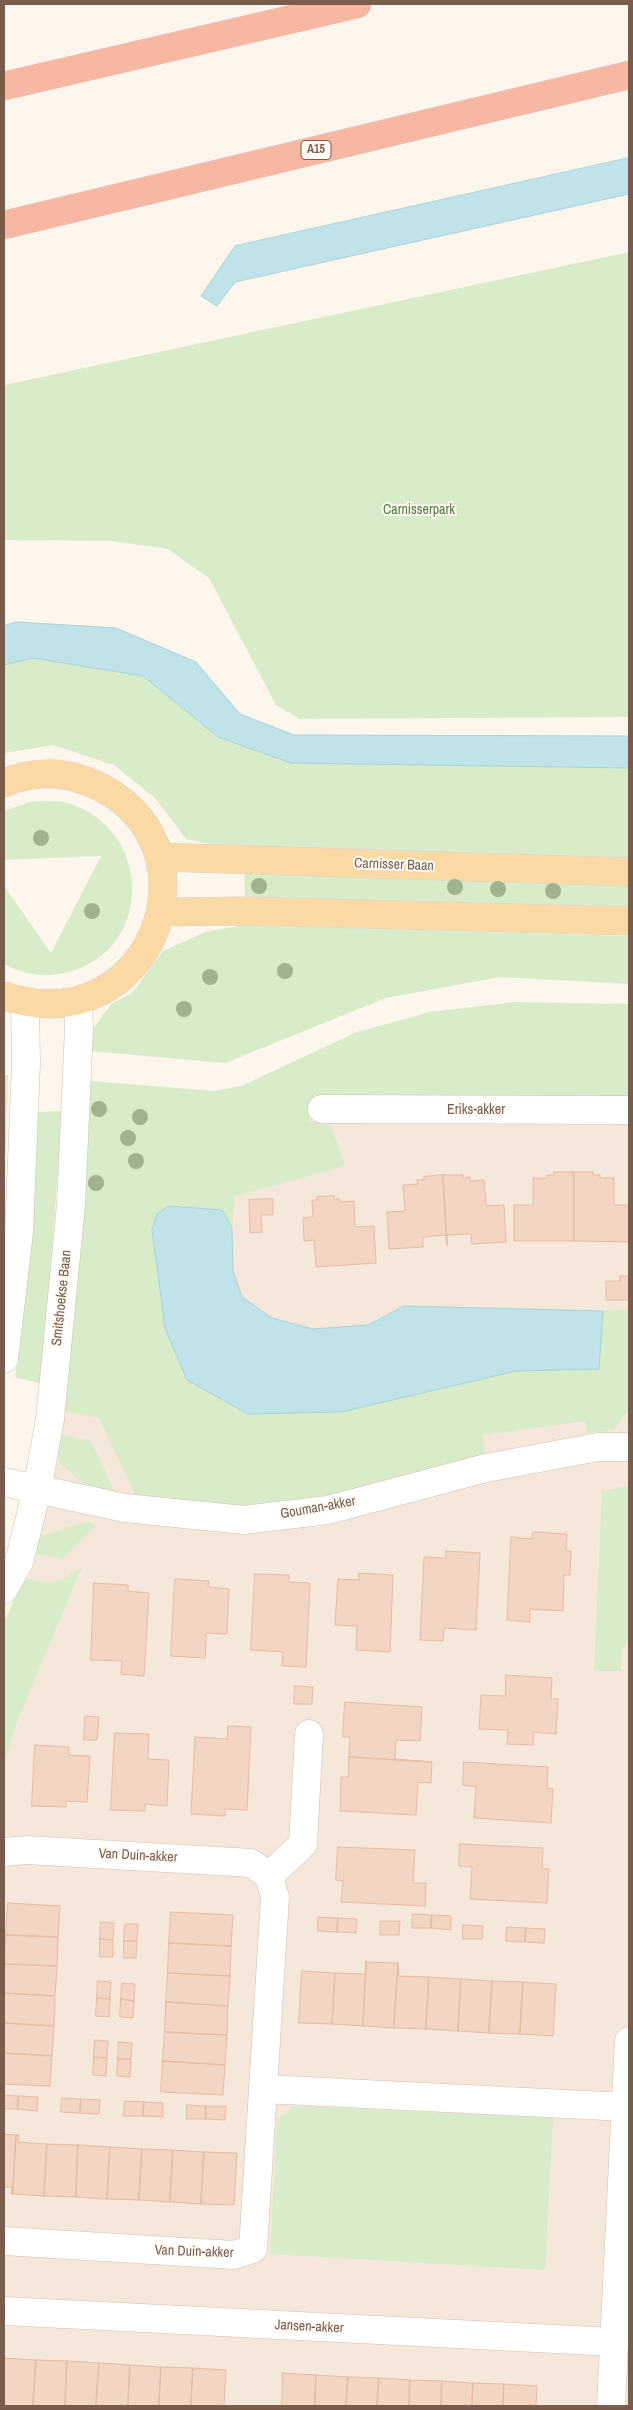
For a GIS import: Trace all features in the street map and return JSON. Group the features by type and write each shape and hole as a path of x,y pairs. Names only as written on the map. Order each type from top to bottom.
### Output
{"highway":[{"path":"4,86 357,4"},
{"name":"A15","path":"4,225 629,75"}],"main road":[{"path":"4,783 18,777 48,773 77,778 105,788 129,806 147,830 159,857 163,884 161,912 151,942 132,968 108,988 78,1001 52,1005 14,1000"},
{"name":"Carnisser Baan","path":"159,857 629,872"},
{"path":"161,912 244,911 629,921"}],"street":[{"path":"4,1359 20,1232 26,1064 14,1000"},
{"name":"Smitshoekse Baan","path":"4,1589 19,1562 37,1490 50,1419 71,1205 79,1028 78,1001"},
{"name":"Eriks-akker","path":"322,1109 629,1110"},
{"name":"Gouman-akker","path":"4,1482 125,1508 244,1520 328,1510 486,1468 598,1448 629,1447"},
{"path":"269,1876 302,1844 309,1734"},
{"name":"Van Duin-akker","path":"4,1852 27,1850 251,1863 269,1876 275,1897 253,2249 234,2255 4,2241"},
{"path":"611,2406 629,2041"},
{"path":"264,2089 626,2107"},
{"name":"Jansen-akker","path":"4,2311 614,2342"}],"shaded area":[{"path":"629,1022 629,2406 4,2406 4,1669 22,1609 133,1094 250,1095"}],"green space":[{"name":"Carnisserpark","path":"629,252 629,717 300,719 276,705 209,578 168,549 111,541 4,540 4,385"},
{"path":"33,658 143,676 218,737 629,768 629,858 223,847 186,839 155,798 114,765 54,745 4,753 4,665"},
{"path":"33,801 64,802 94,816 116,837 129,863 132,892 127,920 113,945 90,964 58,974 30,974 4,964 4,886 51,953 101,856 4,860 4,811"},
{"path":"244,872 629,883 629,910 482,903 245,899"},
{"path":"244,925 629,936 629,984 500,977 386,998 225,1063 89,1051 90,1033 111,1004 133,992 163,951 205,932"},
{"path":"515,1002 629,1004 629,1098 317,1097 309,1103 309,1121 331,1126 345,1166 235,1196 232,1228 222,1210 169,1206 157,1214 341,1412 516,1371 599,1369 603,1311 629,1309 629,1410 614,1430 587,1433 585,1421 483,1435 485,1452 476,1462 304,1506 238,1509 138,1501 99,1418 61,1411 85,1205 91,1081 214,1091 241,1086 357,1032 430,1012"},
{"path":"4,1075 8,1075 4,1213"},
{"path":"63,1111 41,1384 15,1377 32,1229 38,1112"},
{"path":"57,1434 91,1441 116,1495 88,1487 59,1463"},
{"path":"629,1486 629,1642 622,1648 621,1671 594,1671 602,1491"},
{"path":"87,1521 97,1525 63,1559 30,1553 35,1539"},
{"path":"82,1567 18,1719 4,1763 4,1622 24,1577 42,1582 54,1582"},
{"path":"294,2106 553,2118 545,2270 270,2254 277,2120"}],"water":[{"path":"629,158 629,194 235,282 217,306 201,296 235,246"},
{"path":"17,622 116,628 196,662 240,714 294,735 629,736 629,768 291,763 218,737 143,676 33,658 4,665 4,626"},
{"path":"169,1206 222,1210 232,1228 233,1271 242,1297 272,1318 313,1329 368,1325 404,1306 603,1311 599,1369 516,1371 341,1412 248,1414 187,1380 165,1328 152,1230 157,1214"}],"building":[{"path":"554,1172 574,1172 574,1241 514,1241 514,1205 533,1205 533,1178 547,1178 547,1175 554,1175"},
{"path":"574,1172 593,1172 593,1175 600,1175 600,1178 614,1178 614,1205 629,1205 629,1242 574,1241"},
{"path":"443,1175 447,1245 446,1235 423,1237 423,1247 389,1249 387,1212 405,1211 403,1185 418,1184 417,1180 424,1180 424,1177"},
{"path":"443,1175 463,1175 463,1178 470,1177 470,1181 484,1180 486,1206 504,1205 506,1242 472,1244 471,1234 447,1235 447,1245"},
{"path":"334,1196 334,1199 339,1199 340,1202 354,1201 355,1227 374,1226 376,1263 316,1267 314,1240 304,1241 303,1218 313,1217 312,1200 317,1200 317,1197"},
{"path":"273,1199 273,1215 261,1215 262,1232 250,1233 249,1200"},
{"path":"620,1276 629,1276 629,1300 606,1300 606,1281 620,1281"},
{"path":"533,1532 567,1534 566,1551 571,1551 570,1575 564,1575 563,1611 530,1609 530,1622 507,1620 511,1537 532,1539"},
{"path":"446,1551 480,1553 476,1630 444,1628 443,1641 420,1640 424,1557 446,1558"},
{"path":"359,1573 393,1575 390,1652 356,1650 357,1626 335,1625 338,1579 359,1580"},
{"path":"255,1574 289,1575 289,1582 310,1583 306,1667 282,1666 283,1652 251,1650"},
{"path":"175,1579 209,1581 208,1587 229,1589 227,1634 206,1633 205,1658 171,1656"},
{"path":"94,1583 128,1585 128,1591 149,1593 144,1676 121,1674 122,1661 91,1660"},
{"path":"506,1675 552,1678 551,1699 558,1699 556,1734 534,1732 533,1745 507,1744 508,1730 479,1729 481,1695 505,1696"},
{"path":"295,1686 313,1687 312,1704 294,1704"},
{"path":"345,1702 422,1707 420,1741 396,1740 395,1759 432,1762 349,1757 350,1737 343,1737"},
{"path":"85,1716 99,1717 97,1740 84,1740"},
{"path":"228,1726 251,1727 247,1810 225,1809 225,1816 191,1814 195,1737 227,1739"},
{"path":"115,1733 149,1734 148,1759 169,1760 167,1806 145,1804 145,1811 111,1810"},
{"path":"35,1745 69,1747 69,1755 90,1756 87,1802 66,1801 66,1807 32,1806"},
{"path":"349,1757 432,1762 431,1783 418,1782 416,1815 340,1811 341,1777 348,1777"},
{"path":"464,1762 548,1767 547,1788 553,1789 551,1823 474,1818 476,1787 463,1785"},
{"path":"460,1844 543,1848 542,1869 549,1869 547,1903 470,1899 472,1867 459,1866"},
{"path":"338,1847 415,1850 413,1883 426,1883 425,1906 341,1902 343,1881 336,1880"},
{"path":"8,1903 60,1906 58,1937 6,1935"},
{"path":"171,1912 233,1915 231,1946 169,1943"},
{"path":"413,1914 432,1915 431,1928 412,1928"},
{"path":"432,1915 451,1916 451,1930 431,1928"},
{"path":"318,1917 338,1918 337,1932 318,1931"},
{"path":"338,1918 357,1919 356,1933 337,1932"},
{"path":"381,1921 400,1921 399,1935 380,1935"},
{"path":"101,1922 114,1923 113,1940 100,1939"},
{"path":"125,1924 138,1924 137,1941 124,1941"},
{"path":"463,1925 483,1926 482,1939 463,1939"},
{"path":"507,1927 526,1928 525,1942 506,1941"},
{"path":"526,1928 545,1929 544,1943 525,1942"},
{"path":"6,1935 58,1937 57,1966 5,1964"},
{"path":"100,1939 113,1940 113,1957 100,1957"},
{"path":"124,1941 137,1941 136,1958 124,1958"},
{"path":"169,1943 231,1946 230,1976 168,1973"},
{"path":"366,1961 363,2026 332,2024 335,1973 365,1974"},
{"path":"367,1962 398,1963 394,2028 363,2026"},
{"path":"398,1963 399,1976 429,1977 426,2029 394,2028"},
{"path":"5,1964 57,1966 55,1996 4,1993"},
{"path":"302,1971 335,1973 332,2024 299,2023"},
{"path":"168,1973 230,1976 228,2006 166,2002"},
{"path":"429,1977 461,1979 458,2031 426,2029"},
{"path":"461,1979 492,1981 489,2033 458,2031"},
{"path":"98,1981 111,1982 110,1999 97,1998"},
{"path":"492,1981 523,1982 520,2034 489,2033"},
{"path":"523,1982 556,1984 553,2036 520,2034"},
{"path":"122,1983 135,1984 134,2001 121,1999"},
{"path":"4,1993 55,1996 54,2026 4,2023"},
{"path":"97,1998 110,1999 109,2017 96,2016"},
{"path":"121,1999 134,2001 133,2018 120,2017"},
{"path":"166,2002 228,2006 227,2035 165,2032"},
{"path":"4,2023 54,2026 52,2056 4,2053"},
{"path":"165,2032 227,2035 225,2065 163,2061"},
{"path":"95,2040 108,2041 107,2058 94,2057"},
{"path":"119,2042 132,2043 131,2059 118,2059"},
{"path":"4,2053 52,2056 50,2086 4,2084"},
{"path":"94,2057 107,2058 106,2076 93,2075"},
{"path":"118,2059 131,2059 130,2077 117,2076"},
{"path":"163,2061 225,2065 223,2095 161,2092"},
{"path":"4,2095 18,2096 18,2109 4,2109"},
{"path":"18,2096 38,2097 37,2111 18,2109"},
{"path":"62,2098 81,2099 80,2113 61,2112"},
{"path":"81,2099 100,2100 99,2114 80,2113"},
{"path":"125,2101 144,2102 143,2116 124,2116"},
{"path":"144,2102 163,2103 163,2117 143,2116"},
{"path":"187,2105 206,2106 206,2119 187,2119"},
{"path":"206,2106 226,2106 225,2120 206,2119"},
{"path":"4,2134 16,2135 13,2194 11,2194 12,2187 4,2187"},
{"path":"16,2135 19,2135 18,2142 47,2144 44,2196 13,2194"},
{"path":"47,2144 78,2145 76,2197 44,2196"},
{"path":"78,2145 110,2147 107,2199 76,2197"},
{"path":"110,2147 142,2149 139,2200 107,2199"},
{"path":"142,2149 173,2150 170,2202 139,2200"},
{"path":"173,2150 204,2152 201,2204 170,2202"},
{"path":"204,2152 237,2153 234,2205 201,2204"},
{"path":"5,2358 36,2360 33,2406 4,2406"},
{"path":"36,2360 67,2361 65,2406 33,2406"},
{"path":"67,2361 99,2363 96,2406 65,2406"},
{"path":"99,2363 130,2365 128,2406 96,2406"},
{"path":"130,2365 161,2367 159,2406 128,2406"},
{"path":"161,2367 193,2368 191,2406 159,2406"},
{"path":"193,2368 226,2370 224,2406 191,2406"},
{"path":"283,2373 316,2375 315,2406 282,2406"},
{"path":"316,2375 348,2377 346,2406 315,2406"},
{"path":"348,2377 379,2378 377,2406 346,2406"},
{"path":"379,2378 410,2380 409,2406 377,2406"},
{"path":"410,2380 442,2381 441,2406 409,2406"},
{"path":"442,2381 473,2383 472,2406 441,2406"},
{"path":"473,2383 504,2384 503,2406 472,2406"},
{"path":"504,2384 537,2386 536,2406 503,2406"}]}
